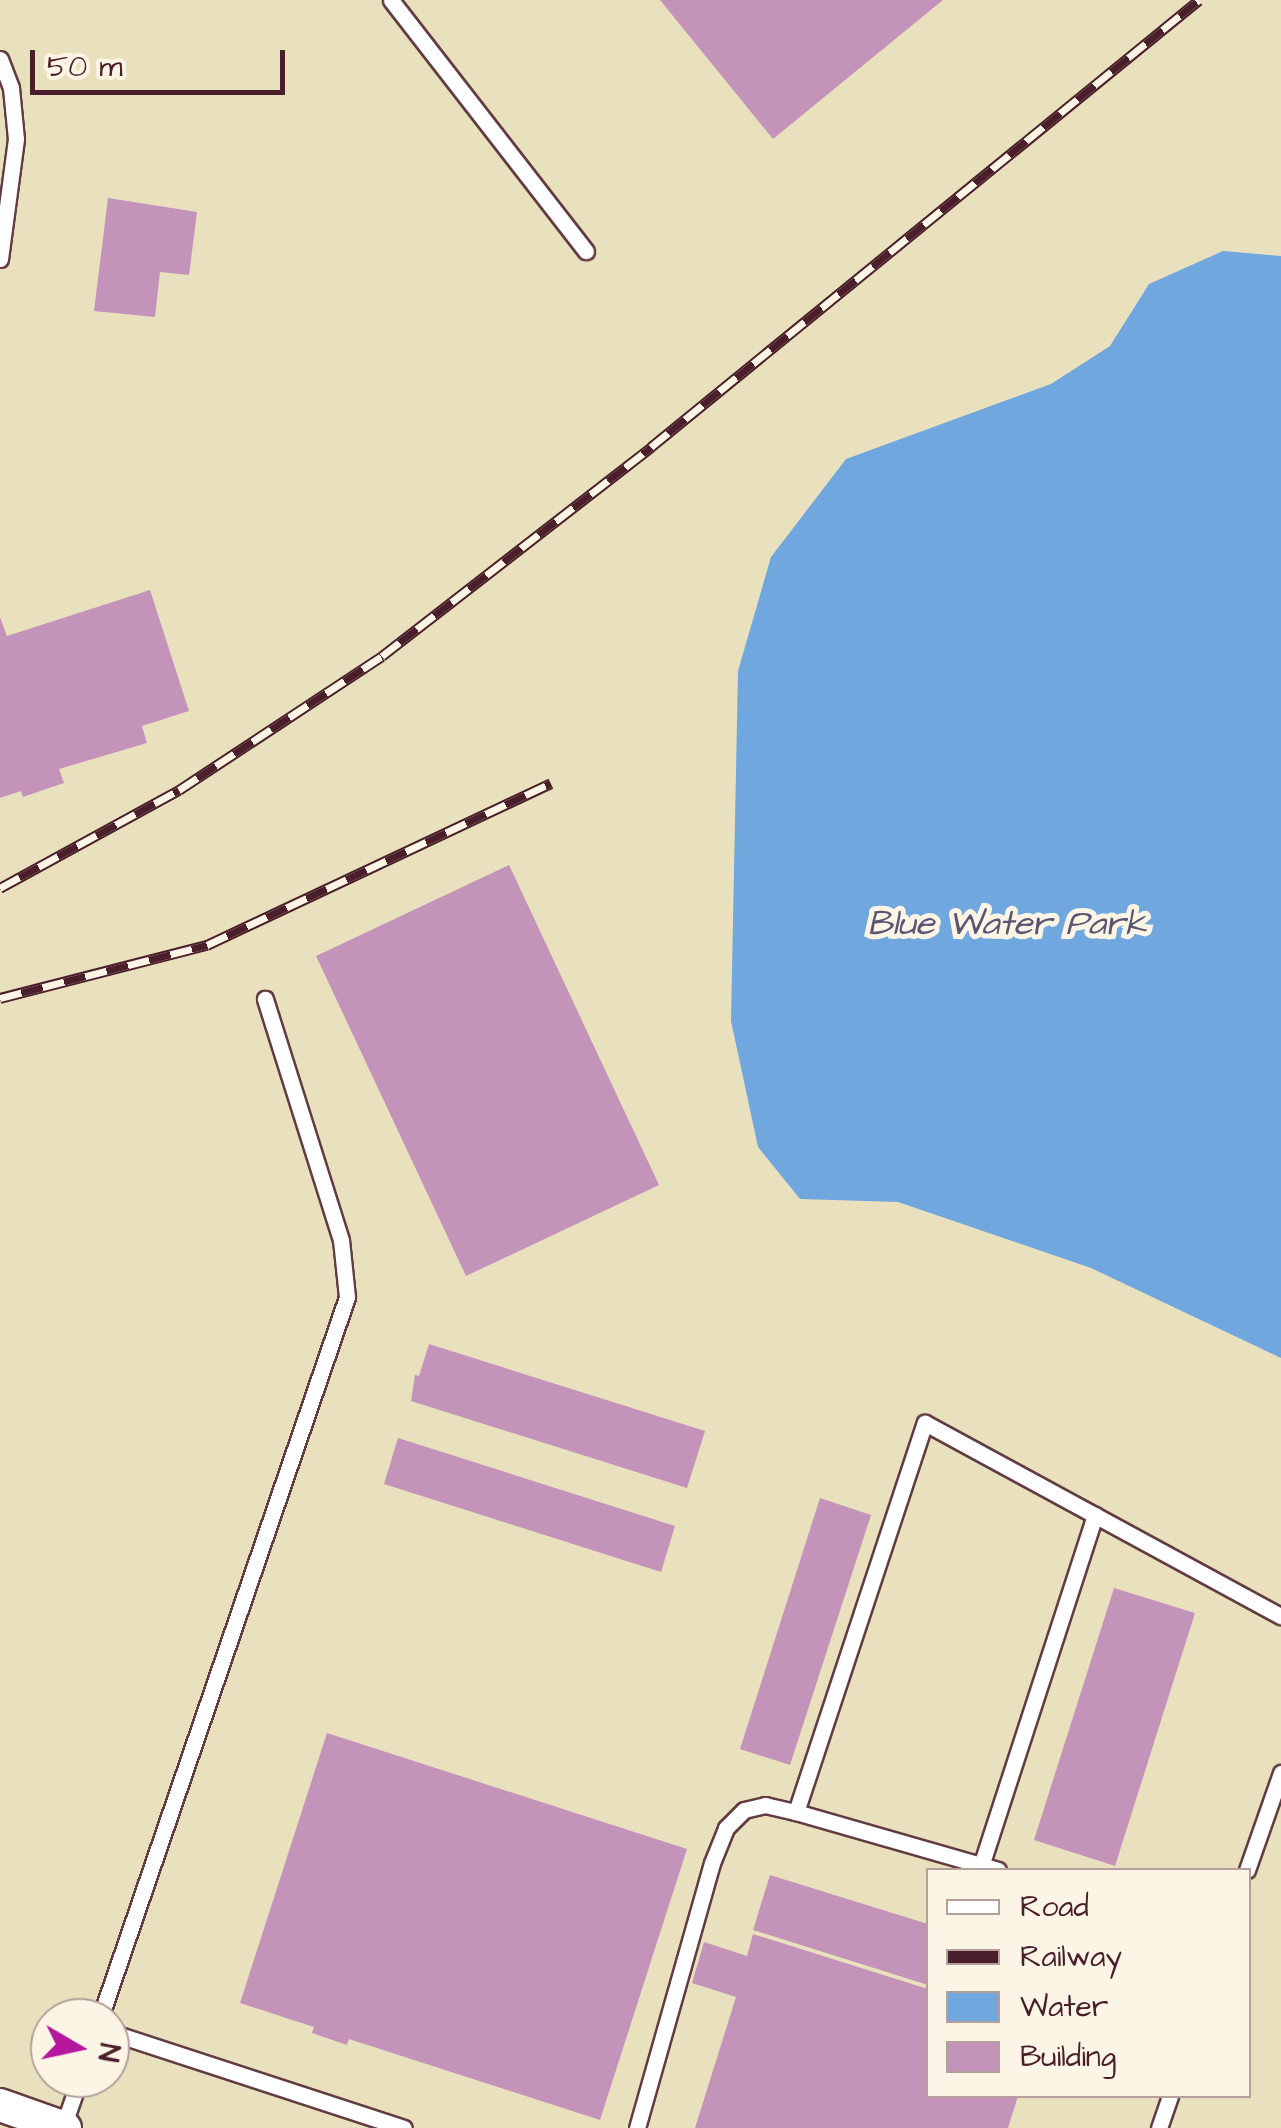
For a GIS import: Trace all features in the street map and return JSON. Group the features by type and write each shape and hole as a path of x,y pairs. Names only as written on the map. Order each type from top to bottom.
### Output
{"street":[{"path":"0,2106 64,2128"}],"lane":[{"path":"391,0 586,251"},
{"path":"0,59 11,88 16,140 0,260"},
{"path":"107,1998 346,1297 340,1240 265,999"},
{"path":"796,1812 925,1423 1281,1616"},
{"path":"637,2128 712,1863 726,1828 744,1810 765,1805 796,1812 989,1868 1095,1515"},
{"path":"1248,1868 1281,1773"},
{"path":"130,2039 404,2128"},
{"path":"64,2128 74,2098"},
{"path":"1159,2128 1169,2098"}],"water":[{"name":"Blue Water Park","path":"1223,251 1281,256 1281,1358 1091,1268 898,1202 800,1199 758,1147 731,1021 738,671 771,557 846,459 1051,384 1110,346 1149,284"}],"building":[{"path":"660,0 943,0 773,139"},
{"path":"108,198 197,212 189,275 160,272 155,317 94,311"},
{"path":"150,590 189,711 142,726 147,743 59,769 64,783 23,797 21,791 0,798 0,617 7,636"},
{"path":"509,865 659,1185 466,1276 316,956"},
{"path":"429,1344 705,1431 687,1488 411,1401 415,1375 419,1376"},
{"path":"398,1438 675,1526 661,1572 384,1484"},
{"path":"820,1498 871,1515 790,1765 740,1749"},
{"path":"1114,1588 1195,1613 1115,1866 1034,1840"},
{"path":"327,1733 687,1849 600,2120 349,2039 347,2045 312,2033 314,2027 240,2003"},
{"path":"770,1875 926,1923 926,1984 753,1930"},
{"path":"753,1934 926,1988 926,2098 1017,2098 1008,2128 695,2128 736,1997 692,1983 704,1942 747,1956"}],"railway":[{"path":"0,888 179,790 382,656 651,447 1199,0"},
{"path":"0,998 207,945 551,783"}]}
